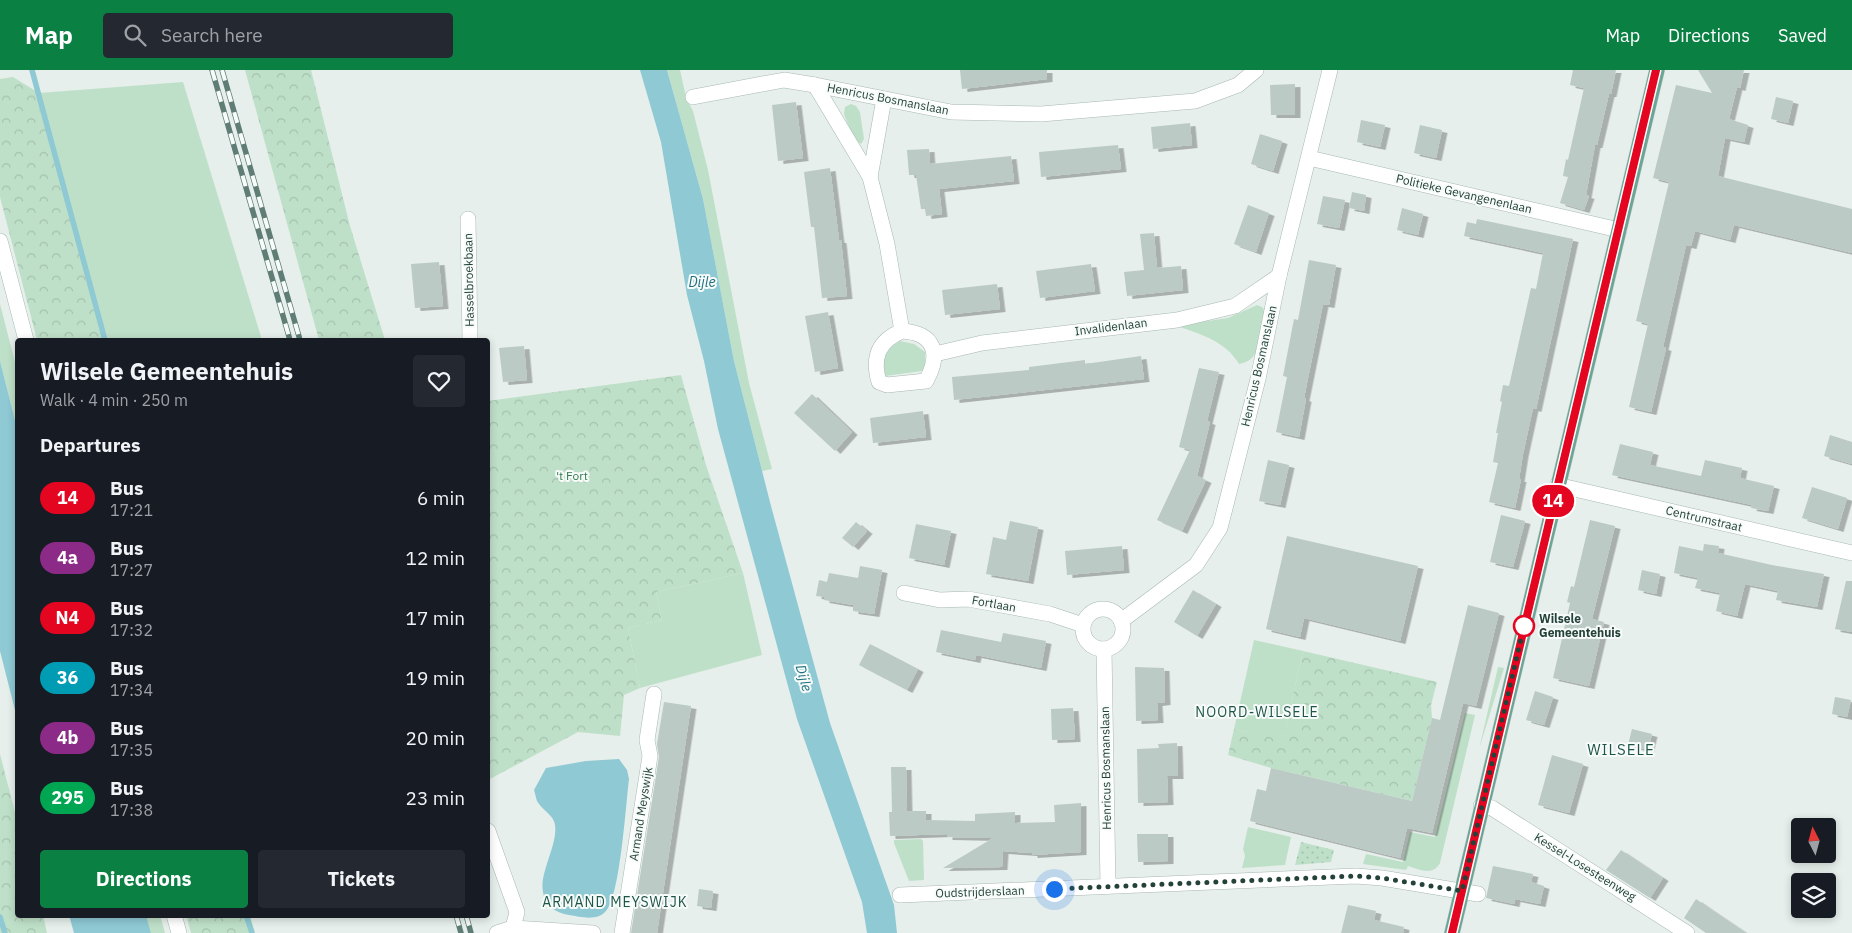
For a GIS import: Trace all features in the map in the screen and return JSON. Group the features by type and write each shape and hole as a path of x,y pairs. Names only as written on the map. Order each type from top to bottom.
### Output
{"main road":[{"path":"1452,933 1656,70"}],"street":[{"name":"Henricus Bosmanslaan","path":"692,97 784,80 951,112 1041,114 1195,101 1238,86 1256,70"},
{"name":"Henricus Bosmanslaan","path":"1121,621 1196,565 1220,528 1258,379 1279,276 1330,70"},
{"path":"815,85 870,177 887,244 902,331"},
{"path":"870,177 884,98"},
{"name":"Politieke Gevangenenlaan","path":"1309,158 1619,230"},
{"name":"Hasselbroekbaan","path":"468,219 470,338"},
{"path":"0,240 25,338"},
{"name":"Invalidenlaan","path":"935,354 982,343 1177,320 1235,306 1279,276"},
{"path":"902,331 917,332 929,341 935,354 934,368 926,381 887,386 879,382 876,371 877,355 881,345 890,336 902,331"},
{"name":"Centrumstraat","path":"1557,485 1852,553"},
{"name":"Fortlaan","path":"904,593 940,600 968,599 1050,614 1083,626"},
{"path":"1099,610 1112,612 1121,621 1123,627 1120,639 1116,644 1104,649 1087,641 1083,626 1088,617 1099,610"},
{"name":"Henricus Bosmanslaan","path":"1104,649 1108,886"},
{"name":"Armand Meyswijk","path":"622,933 650,756 647,740 654,694"},
{"name":"Kessel-Losesteenweg","path":"1481,806 1492,808 1687,933"},
{"path":"490,837 517,912 513,928"},
{"name":"Oudstrijderslaan","path":"900,895 1356,876 1382,878 1478,894"},
{"path":"175,918 179,933"},
{"path":"497,933 513,928 593,933"}],"green space":[{"path":"245,70 311,70 350,226 384,338 318,338"},
{"path":"667,70 680,70 686,97 693,111 708,170 749,383 772,469 762,471 734,361 703,199"},
{"path":"13,77 39,93 107,338 36,338 0,197 0,79"},
{"path":"183,82 261,338 107,338 39,93"},
{"path":"851,104 856,106 860,112 864,139 861,144 854,140 844,114 845,107"},
{"path":"0,304 15,362 15,420 0,361"},
{"path":"1257,305 1265,311 1256,352 1251,359 1239,364 1234,356 1221,345 1180,327 1180,325 1228,318"},
{"path":"900,341 914,344 925,352 925,365 922,371 885,376 883,373 884,358 891,347"},
{"name":"'t Fort","path":"681,375 706,465 743,573 656,592 662,620 628,628 640,688 624,695 620,736 578,732 490,779 490,401"},
{"path":"743,573 762,655 640,688 628,628 662,620 656,592"},
{"path":"1254,640 1303,651 1283,741 1234,729"},
{"path":"1303,651 1437,682 1431,705 1432,718 1412,801 1271,768 1228,755 1234,729 1283,740"},
{"path":"1498,667 1504,668 1480,746 1480,745"},
{"path":"1465,713 1475,715 1440,863 1434,870 1430,871 1408,866 1406,870 1363,864 1366,854 1403,862 1410,832 1435,837"},
{"path":"0,754 15,812 15,918 44,918 47,933 0,933"},
{"path":"1248,827 1291,837 1285,865 1242,868 1245,856 1243,849"},
{"path":"921,839 923,841 924,880 909,881 894,840"},
{"path":"1301,842 1334,850 1331,862 1295,865"},
{"path":"147,918 161,918 165,933 151,933"},
{"path":"187,918 251,918 255,933 191,933"}],"water":[{"name":"Dijle","path":"640,70 667,70 703,199 734,361 771,506 830,723 894,905 897,933 867,933 862,902 797,719 718,429 704,361 687,295 661,142"},
{"path":"0,361 15,420 15,710 0,651"},
{"path":"619,759 627,770 629,779 618,871 610,904 605,912 597,917 578,917 560,913 546,901 542,884 554,841 555,825 552,818 537,801 534,790 546,768 586,761"},
{"path":"70,918 147,918 151,933 74,933"}],"building":[{"path":"960,70 1047,70 1047,79 962,89"},
{"path":"1573,70 1616,70 1597,145 1595,145 1586,195 1589,196 1584,210 1560,203 1568,177 1563,176 1566,159 1568,160 1584,88 1570,85"},
{"path":"1698,70 1744,70 1740,88 1737,87 1729,119 1748,125 1744,142 1725,138 1718,176 1852,209 1852,253 1734,225 1730,240 1695,231 1691,246 1686,245 1663,347 1666,348 1651,412 1629,407 1648,324 1636,321 1669,182 1653,178 1676,85 1712,93"},
{"path":"1295,84 1295,115 1271,115 1270,85"},
{"path":"1776,97 1793,101 1788,123 1771,119"},
{"path":"796,102 803,158 778,161 772,105"},
{"path":"1361,120 1385,125 1380,147 1357,142"},
{"path":"1190,123 1192,145 1153,149 1151,127"},
{"path":"1420,125 1442,130 1436,158 1414,153"},
{"path":"1260,134 1282,141 1273,171 1251,164"},
{"path":"1118,145 1121,169 1041,177 1039,152"},
{"path":"929,149 930,164 1011,156 1014,181 939,189 942,214 926,216 925,209 921,209 916,175 909,175 907,150"},
{"path":"830,168 847,296 822,298 814,227 811,227 804,172"},
{"path":"1352,192 1366,195 1364,211 1349,208"},
{"path":"1323,196 1345,200 1339,228 1317,224"},
{"path":"1248,205 1269,213 1256,252 1234,244"},
{"path":"1402,208 1423,214 1418,235 1397,230"},
{"path":"1477,219 1573,239 1536,409 1533,408 1523,454 1519,479 1521,479 1515,508 1489,502 1498,463 1493,462 1498,433 1496,433 1503,385 1509,386 1531,288 1536,289 1543,253 1464,236 1467,222 1476,224"},
{"path":"1154,233 1157,268 1181,266 1183,290 1127,296 1124,272 1144,270 1140,234"},
{"path":"1309,260 1336,265 1329,305 1323,304 1304,398 1306,399 1299,437 1276,432 1287,377 1283,376 1294,319 1298,320"},
{"path":"439,262 443,306 415,308 411,264"},
{"path":"1091,264 1095,291 1040,298 1036,271"},
{"path":"997,284 1000,309 945,315 942,290"},
{"path":"828,312 838,368 815,372 805,316"},
{"path":"524,346 527,380 503,382 499,348"},
{"path":"1141,356 1144,379 954,400 952,377 1029,370 1029,367 1085,360 1085,364"},
{"path":"1199,368 1219,372 1207,421 1210,422 1197,476 1206,480 1182,531 1157,520 1190,450 1179,447"},
{"path":"812,394 852,432 835,451 794,413"},
{"path":"923,411 926,437 873,443 870,418"},
{"path":"1830,435 1852,442 1852,464 1824,456"},
{"path":"1620,444 1653,452 1650,465 1701,476 1705,460 1742,468 1740,478 1774,486 1768,511 1751,508 1752,505 1612,475"},
{"path":"1268,460 1289,465 1280,505 1259,501"},
{"path":"1812,487 1847,498 1838,529 1802,518"},
{"path":"1501,515 1525,521 1513,567 1490,562"},
{"path":"1590,520 1615,526 1592,619 1604,622 1589,686 1553,678 1570,603 1567,602 1571,586 1574,587"},
{"path":"1010,521 1038,527 1028,581 986,574 993,537 1006,540"},
{"path":"856,522 867,531 853,547 842,538"},
{"path":"916,524 951,531 944,565 909,558"},
{"path":"1287,536 1418,566 1400,641 1304,618 1300,637 1266,629"},
{"path":"1704,544 1719,546 1718,553 1824,574 1817,607 1776,600 1778,591 1745,584 1737,616 1716,611 1720,593 1695,588 1698,578 1674,573 1679,546 1703,551"},
{"path":"1122,546 1124,570 1067,575 1065,551"},
{"path":"860,566 882,570 874,614 853,611 853,605 824,600 824,597 816,596 819,580 827,582 829,573 858,578"},
{"path":"1642,570 1660,574 1656,594 1638,590"},
{"path":"1846,581 1852,581 1852,632 1835,629"},
{"path":"1193,590 1216,604 1197,636 1174,622"},
{"path":"1468,605 1499,613 1476,706 1463,703 1432,833 1407,828 1400,858 1250,821 1257,789 1266,791 1271,768 1412,801 1432,718 1440,720"},
{"path":"941,630 1001,642 1003,633 1046,641 1041,668 976,655 975,660 936,652"},
{"path":"870,644 918,669 907,690 859,665"},
{"path":"1135,667 1164,668 1165,702 1157,703 1158,720 1136,721"},
{"path":"1535,691 1553,697 1544,725 1526,720"},
{"path":"1835,697 1851,700 1847,717 1832,714"},
{"path":"664,702 691,706 657,933 631,933 659,757 657,744"},
{"path":"1073,708 1075,739 1052,740 1051,709"},
{"path":"1632,729 1652,734 1648,750 1628,745"},
{"path":"1177,743 1178,776 1167,776 1168,802 1138,803 1137,749 1159,748 1158,744"},
{"path":"1552,755 1583,764 1569,813 1538,805"},
{"path":"891,767 906,767 907,811 926,811 926,820 975,821 975,814 1015,812 1015,823 1055,822 1054,805 1081,803 1081,852 1032,855 1032,853 1003,851 1002,867 943,868 993,838 947,837 947,834 890,836 889,812 892,812"},
{"path":"1137,834 1168,834 1168,861 1138,862"},
{"path":"1621,850 1663,878 1650,898 1606,870"},
{"path":"1493,866 1533,874 1531,882 1544,886 1540,904 1515,899 1514,904 1486,898"},
{"path":"699,889 713,891 711,908 697,906"},
{"path":"1696,899 1746,933 1706,933 1684,918"},
{"path":"1348,905 1376,911 1374,920 1404,927 1403,933 1341,933"}],"waterway":[{"path":"32,70 104,338"},
{"path":"0,917 5,933"},
{"path":"247,918 252,933"}],"railway":[{"path":"212,70 289,338"},
{"path":"222,70 299,338"},
{"path":"457,918 461,933"},
{"path":"467,918 471,933"}],"bus line":[{"name":"14","path":"1452,933 1486,782 1656,70"}],"place":[{"name":"Wilsele Gemeentehuis","path":"1524,626"}],"district":[{"name":"NOORD-WILSELE","path":"1257,712"},
{"name":"WILSELE","path":"1621,750"},
{"name":"ARMAND MEYSWIJK","path":"615,902"}],"route":[{"path":"1054,889 1356,876 1382,878 1462,891 1525,622 1524,626"}]}
